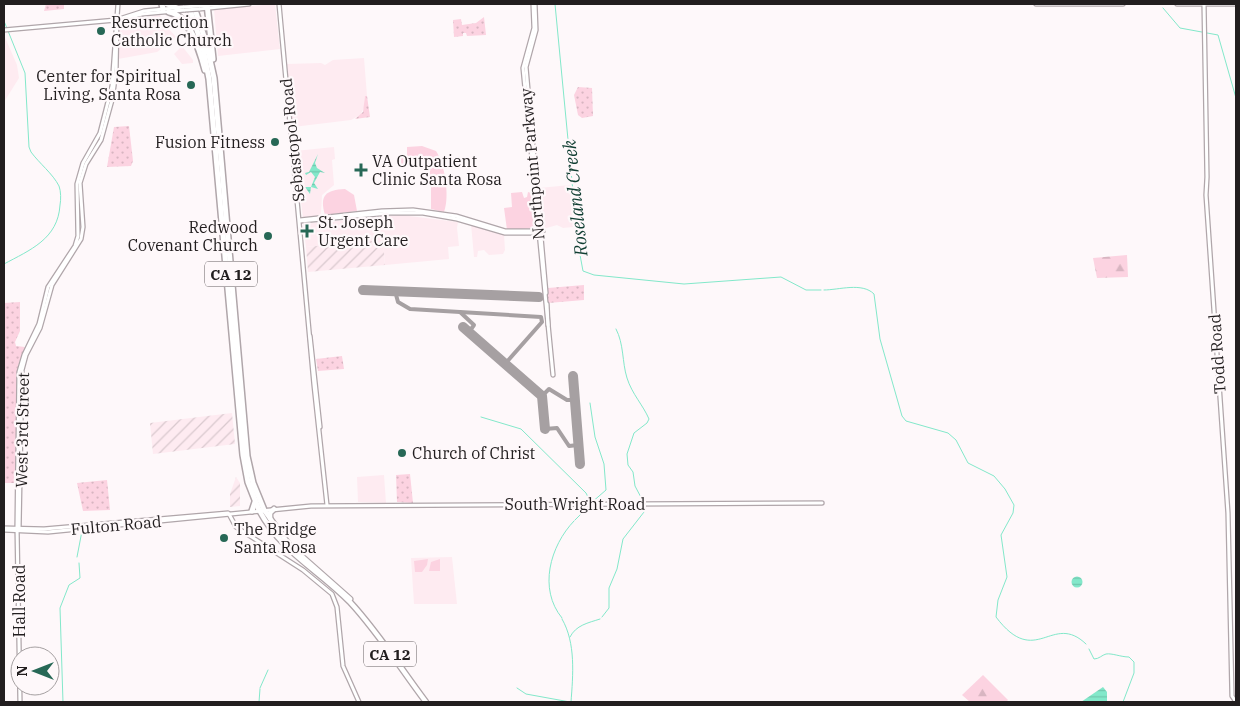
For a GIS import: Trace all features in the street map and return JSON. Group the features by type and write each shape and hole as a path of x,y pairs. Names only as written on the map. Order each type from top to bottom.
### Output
{"highway":[{"path":"167,4 177,8"},
{"path":"209,5 214,82"},
{"name":"CA 12","path":"186,6 194,20 207,66 243,456 254,499 262,510"},
{"name":"CA 12","path":"197,6 214,82 247,451 253,483 262,510"},
{"path":"169,12 181,16 200,53 207,79 214,137"},
{"path":"252,511 255,507 254,499"}],"main road":[{"name":"West 3rd Street","path":"19,530 19,370 39,324 48,286 75,246 78,236 77,184 83,163 100,133 112,86 118,4"},
{"path":"116,20 162,7 177,8 224,4"},
{"path":"209,5 249,4"},
{"name":"Sebastopol Road","path":"279,4 327,505"},
{"name":"Northpoint Parkway","path":"534,4 536,30 526,67 553,375"},
{"path":"1036,4 1123,4"},
{"path":"1177,4 1236,4"},
{"name":"Todd Road","path":"1204,4 1208,177 1206,195 1228,512 1232,696 1236,702"},
{"path":"4,30 116,20 169,12 186,6"},
{"path":"300,220 413,210 456,216 505,230 539,231"},
{"name":"South Wright Road","path":"274,509 327,505 822,503"},
{"path":"274,509 270,516 278,532"},
{"name":"Fulton Road","path":"4,529 47,529 274,509"},
{"name":"CA 12","path":"262,510 278,532 300,555 345,593 426,702"},
{"name":"CA 12","path":"262,510 284,546 343,596 366,622"},
{"path":"229,514 236,527 303,570 333,596 337,607 343,666 359,702"},
{"name":"Hall Road","path":"19,530 20,702"}],"shaded area":[{"path":"275,4 280,49 218,56 214,9"},
{"path":"160,15 166,26 176,37 157,52 118,59 119,22"},
{"path":"4,35 17,65 19,78 4,102"},
{"path":"182,46 193,60 193,63 182,64 174,54"},
{"path":"364,58 367,96 365,96 364,108 360,115 351,120 293,127 287,64 321,63 325,65 333,60"},
{"path":"334,147 335,159 332,160 334,185 322,195 321,215 303,218 295,151"},
{"path":"318,154 315,163 317,168 325,173 320,172 314,183 318,189 311,187 315,177 311,172 306,175 305,173 309,172"},
{"path":"570,185 573,227 563,228 557,225 543,229 539,188"},
{"path":"305,187 311,187 310,194"},
{"path":"401,215 458,222 459,246 448,247 449,259 385,265 383,240 306,247 303,224"},
{"path":"471,224 504,235 505,250 503,254 489,255 484,250 478,251 477,257 474,257"},
{"path":"383,240 385,265 308,272 306,247"},
{"path":"232,413 235,444 153,454 150,423"},
{"path":"384,475 386,503 358,502 357,477"},
{"path":"236,477 240,483 240,506 230,507 230,494"},
{"path":"452,557 457,604 414,604 411,558"},
{"path":"1077,576 1083,582 1077,588 1071,582"},
{"path":"1103,687 1107,692 1107,702 1081,702"}],"green space":[{"path":"46,4 64,4 64,9 44,11"},
{"path":"484,17 486,35 467,36 466,33 463,33 463,36 454,37 453,20 461,19 462,25 476,23"},
{"path":"578,87 592,88 593,116 582,118 578,115 574,95"},
{"path":"365,96 367,96 370,117 355,119 363,112"},
{"path":"129,126 133,161 131,166 107,167 114,127"},
{"path":"422,146 436,151 442,164 447,198 444,212 431,209 431,183 425,162 399,164 398,156 407,155 407,147"},
{"path":"345,189 354,195 357,211 325,215 323,203 326,195 329,192"},
{"path":"522,192 524,198 527,197 528,192 534,194 536,228 507,230 504,208 512,207 511,193"},
{"path":"1127,255 1128,277 1097,278 1093,258"},
{"path":"584,285 584,300 548,303 548,288"},
{"path":"20,302 20,331 15,342 16,346 25,347 19,363 17,376 16,483 4,483 4,303"},
{"path":"342,356 344,369 318,371 316,359"},
{"path":"410,474 413,503 397,502 396,475"},
{"path":"107,480 110,510 83,511 77,483"},
{"path":"428,559 427,565 422,572 415,572 414,561"},
{"path":"440,559 440,571 429,571 431,562"},
{"path":"983,675 1008,700 1006,702 970,702 962,695"}],"waterway":[{"name":"Roseland Creek","path":"555,4 578,244 583,271 594,275 684,284 781,277 806,290 821,290"},
{"path":"1163,8 1180,28 1218,35 1236,98"},
{"path":"4,21 25,73 29,147 60,188 61,198 58,217 48,235 33,248 4,264"},
{"name":"Roseland Creek","path":"824,290 857,287 869,290 874,294 880,339 902,416 906,421 948,433 956,440 968,463 994,476 1005,489 1014,505 1013,513 1001,535 1007,577 998,600 996,617 1010,632 1022,639 1033,640 1063,633 1074,636 1086,644"},
{"path":"616,329 619,335 627,378 649,419 647,423 634,433 627,454 628,465 633,472 635,486 644,503"},
{"path":"481,417 521,429 586,493 591,503 606,490 604,464 595,437 590,403"},
{"path":"602,617 609,608 609,588 617,569 623,539 644,512 645,506"},
{"path":"575,520 585,510 585,507"},
{"path":"562,618 550,594 550,568 553,555 559,543 574,521"},
{"path":"77,557 82,531"},
{"path":"63,702 60,608 69,585 80,578 79,563"},
{"path":"562,619 570,638 572,649 571,702"},
{"path":"570,637 579,627 600,619"},
{"name":"Roseland Creek","path":"1089,649 1094,659 1108,654 1129,657 1134,662 1134,673 1123,702"},
{"path":"260,688 268,670"},
{"path":"517,688 526,694 570,702"},
{"path":"259,702 260,689"}],"taxiway":[{"path":"395,291 398,302 410,309 541,317 542,322 505,364"},
{"path":"460,312 474,325 469,332"},
{"path":"542,396 549,389 567,400 575,400"},
{"path":"545,429 557,428 569,446 578,445"}],"runway":[{"path":"363,290 539,297"},
{"path":"463,327 542,396 545,429"},
{"path":"573,376 580,464"}],"place":[{"name":"Resurrection Catholic Church","path":"101,31"},
{"name":"Center for Spiritual Living, Santa Rosa","path":"191,85"},
{"name":"Fusion Fitness","path":"275,142"},
{"name":"VA Outpatient Clinic Santa Rosa","path":"361,170"},
{"name":"St. Joseph Urgent Care","path":"307,231"},
{"name":"Redwood Covenant Church","path":"268,236"},
{"name":"Church of Christ","path":"402,453"},
{"name":"The Bridge Santa Rosa","path":"224,538"}]}
